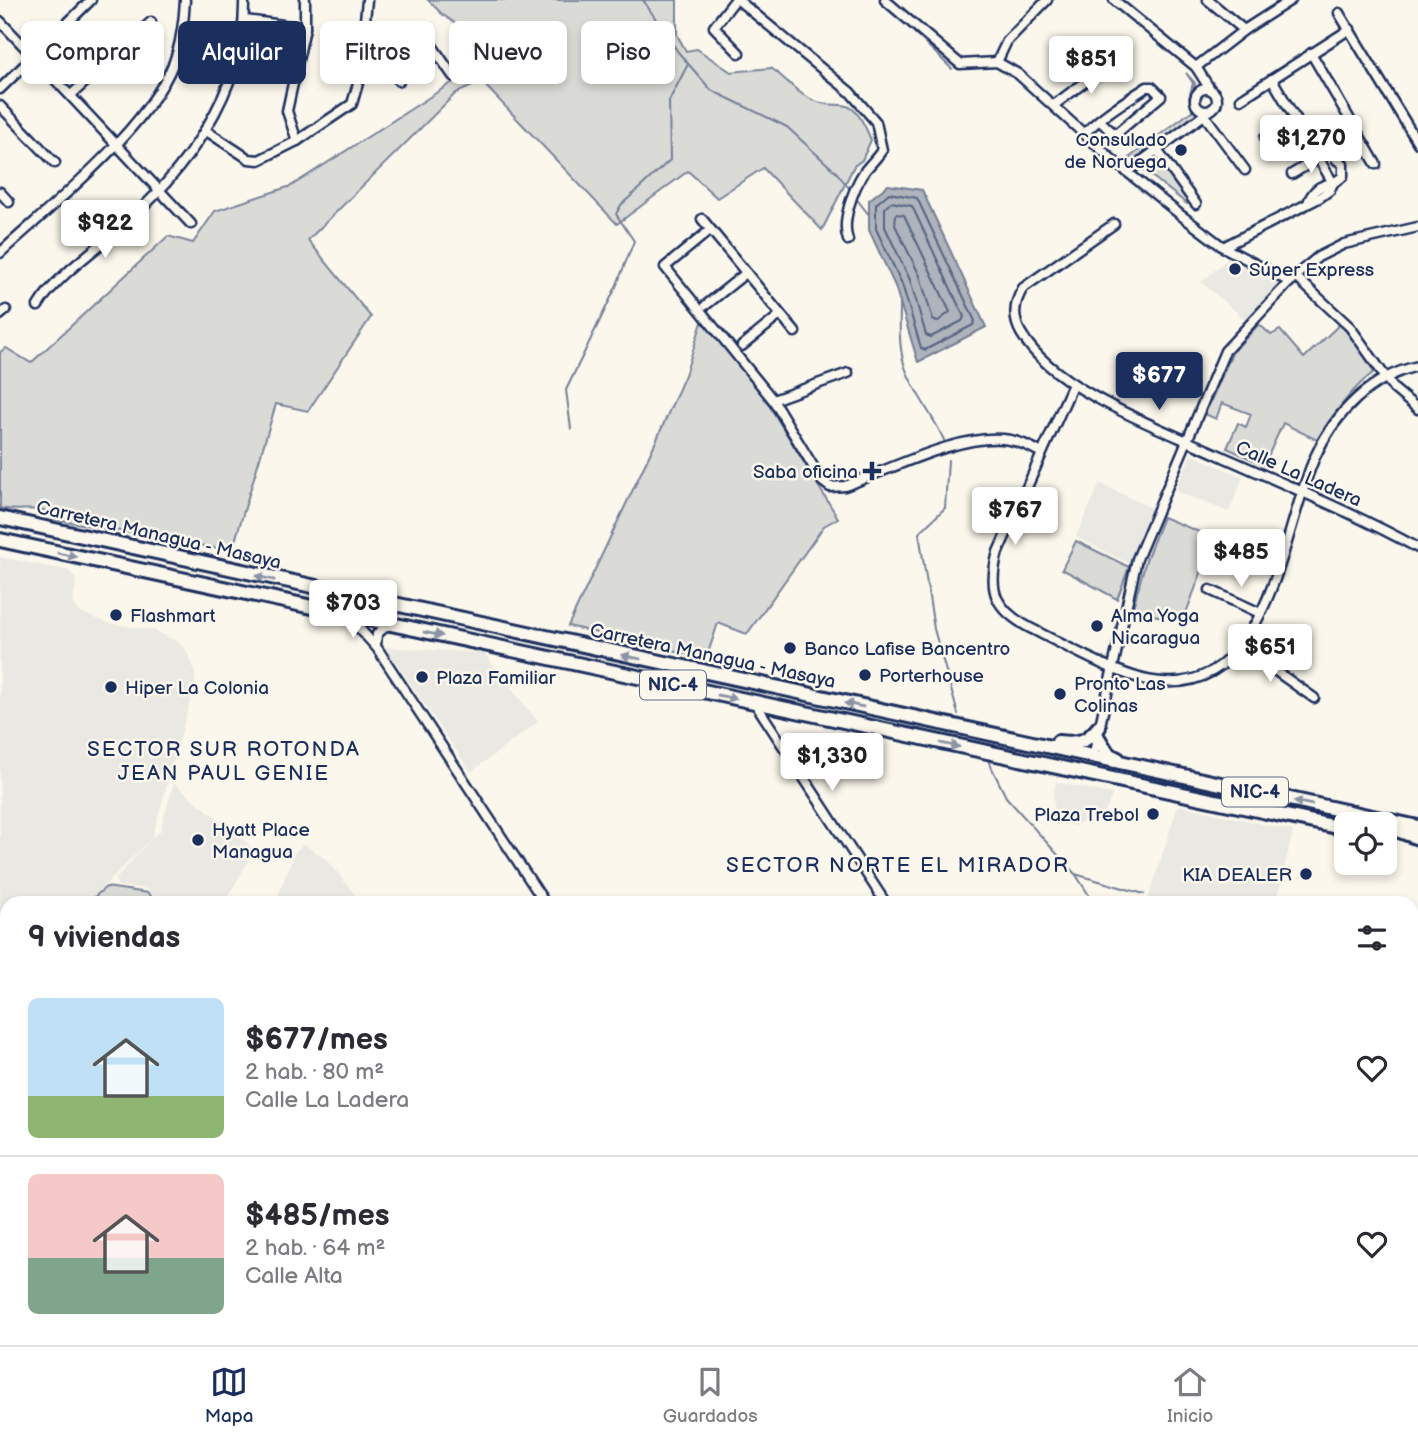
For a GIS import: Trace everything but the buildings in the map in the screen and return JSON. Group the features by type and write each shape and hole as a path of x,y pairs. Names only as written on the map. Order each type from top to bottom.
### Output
{"highway":[{"name":"Carretera Managua - Masaya","path":"0,518 306,587 1124,763 1337,812"},
{"name":"Carretera Managua - Masaya","path":"0,540 1334,826"},
{"path":"1034,744 1055,741 1078,744 1098,732 1108,754 1124,763"},
{"path":"1011,757 1027,755 1078,766 1086,764 1093,757 1099,769 1142,780 1160,789"},
{"name":"Carretera Managua - Masaya","path":"1397,824 1418,827"},
{"path":"1397,829 1418,838"},
{"path":"1397,840 1418,844"}],"street":[{"path":"69,21 91,0"},
{"path":"0,253 118,144 152,102 177,55 185,0"},
{"path":"38,306 158,189 205,130 231,82 245,20 244,0"},
{"path":"304,21 305,0"},
{"path":"365,21 367,0"},
{"path":"739,53 714,27 737,0 850,92 876,122 882,150 864,171 855,192 844,229 848,240"},
{"path":"885,0 960,64 997,62 1018,74 1127,173 1223,247 1293,279 1350,327 1385,376 1404,398 1418,408"},
{"path":"997,62 1007,41 1046,0"},
{"path":"1114,0 1196,67 1217,100 1127,173"},
{"path":"1208,0 1244,30"},
{"path":"1196,67 1244,30 1291,0"},
{"path":"1339,13 1418,143"},
{"path":"245,20 252,21"},
{"path":"0,21 21,43"},
{"path":"1241,99 1350,29"},
{"path":"435,50 449,70"},
{"path":"1311,53 1376,164"},
{"path":"1054,105 1109,65"},
{"path":"0,89 21,68"},
{"path":"1200,77 1195,101 1245,170"},
{"path":"1272,79 1333,183"},
{"path":"60,84 191,224"},
{"path":"71,95 83,84"},
{"path":"293,84 287,111 297,141"},
{"path":"205,130 249,159 259,160 297,141 352,104 356,84"},
{"path":"1085,133 1099,120 1147,87 1152,87 1161,96 1117,133 1113,133 1099,120"},
{"path":"1198,92 1210,89"},
{"path":"0,106 55,163"},
{"path":"1265,137 1296,118"},
{"path":"1292,174 1358,134"},
{"path":"1343,145 1354,154"},
{"path":"1223,247 1330,190 1333,183 1343,176 1343,164 1337,156 1343,145"},
{"path":"1343,164 1366,147"},
{"path":"1157,150 1196,204"},
{"path":"0,192 9,202"},
{"path":"702,219 795,332"},
{"name":"Calle La Ladera","path":"1114,224 1024,286 1017,298 1015,317 1021,333 1032,348 1073,384 1128,415 1418,548"},
{"path":"1093,757 1136,559 1225,351 1293,279 1329,250 1418,227"},
{"path":"710,230 665,267 773,400 822,481 830,487 845,486 938,452 980,440 1009,440 1040,452"},
{"path":"706,305 746,273"},
{"path":"742,346 780,315"},
{"path":"1073,384 1040,452 998,552 992,580 996,598 1015,620 1136,677 1172,682 1209,673 1242,647 1272,588 1315,456 1334,426 1366,388 1385,376 1418,366"},
{"path":"773,400 848,373"},
{"path":"1210,590 1260,613"},
{"path":"345,614 363,629 377,648 540,896"},
{"path":"377,648 377,634 389,624"},
{"path":"1242,647 1314,698"},
{"path":"755,703 881,896"}],"shaded area":[{"path":"428,0 677,0 677,35 686,51 697,49 731,72 771,68 805,96 818,102 850,107 863,123 871,140 862,160 854,166 822,230 763,168 717,198 688,171 617,224 484,84 567,84 567,21 452,21"},
{"path":"1186,73 1195,83 1192,101 1197,114 1134,161 1129,158 1193,110 1189,98 1193,83"},
{"path":"450,84 477,84 456,93 308,240 371,317 308,411 276,404 232,551 53,519 56,514 49,511 0,508 0,352 6,348 31,363 168,236 193,243 215,211 291,186"},
{"path":"1156,154 1189,201 1187,204 1144,170 1148,167 1145,163"},
{"path":"1229,258 1281,283 1247,321 1201,282"},
{"path":"703,319 759,389 838,518 824,526 747,634 718,623 706,659 568,626 657,439 685,375"},
{"path":"1259,324 1271,335 1280,330 1304,358 1340,324 1358,345 1374,372 1350,395 1317,440 1283,423 1264,465 1227,448 1238,423 1246,427 1251,414 1222,403 1216,419 1205,414 1232,353"},
{"path":"1191,454 1243,477 1229,512 1175,491"},
{"path":"1100,483 1151,508 1130,564 1076,537"},
{"path":"1163,517 1214,538 1183,621 1132,611 1146,560"},
{"path":"1076,541 1129,567 1117,599 1062,569"},
{"path":"0,557 70,571 76,580 73,605 80,612 108,623 153,630 178,642 186,650 195,670 195,684 152,838 160,831 174,783 255,850 228,896 155,896 147,889 118,886 115,880 151,839 94,896 0,896"},
{"name":"Plaza Familiar","path":"385,647 484,653 538,722 471,772"},
{"path":"1056,782 1112,794 1106,811 1074,826 1056,820 1053,796"},
{"path":"1178,805 1293,831 1278,896 1149,896"},
{"path":"304,844 327,860 356,896 278,896 295,852"},
{"path":"106,887 148,893 151,896 95,896"}],"water":[{"path":"888,185 922,190 986,327 918,362 895,286 869,230 869,200"}],"waterway":[{"path":"643,0 678,52 711,90 787,127 837,173 852,192"},
{"path":"895,14 952,69"},
{"path":"571,429 566,390 616,287 634,241 616,214 621,205 670,160 669,101 688,64"},
{"path":"855,197 869,215"},
{"path":"900,301 900,343 905,367 944,440"},
{"path":"948,460 945,508 919,533 934,629 958,714"},
{"path":"988,760 1006,797 1075,874 1144,894"},
{"path":"1076,875 1090,896"}],"place":[{"name":"Consulado de Noruega","path":"1181,150"},
{"name":"Súper Express","path":"1235,269"},
{"name":"Saba oficina","path":"872,471"},
{"name":"Flashmart","path":"116,615"},
{"name":"Alma Yoga Nicaragua","path":"1097,626"},
{"name":"Banco Lafise Bancentro","path":"790,648"},
{"name":"Porterhouse","path":"865,675"},
{"name":"Plaza Familiar","path":"422,677"},
{"name":"Hiper La Colonia","path":"111,687"},
{"name":"Pronto Las Colinas","path":"1060,694"},
{"name":"Plaza Trebol","path":"1153,814"},
{"name":"Hyatt Place Managua","path":"198,840"},
{"name":"KIA DEALER","path":"1306,874"}],"district":[{"name":"SECTOR SUR ROTONDA JEAN PAUL GENIE","path":"224,761"},
{"name":"SECTOR NORTE EL MIRADOR","path":"898,865"}]}
